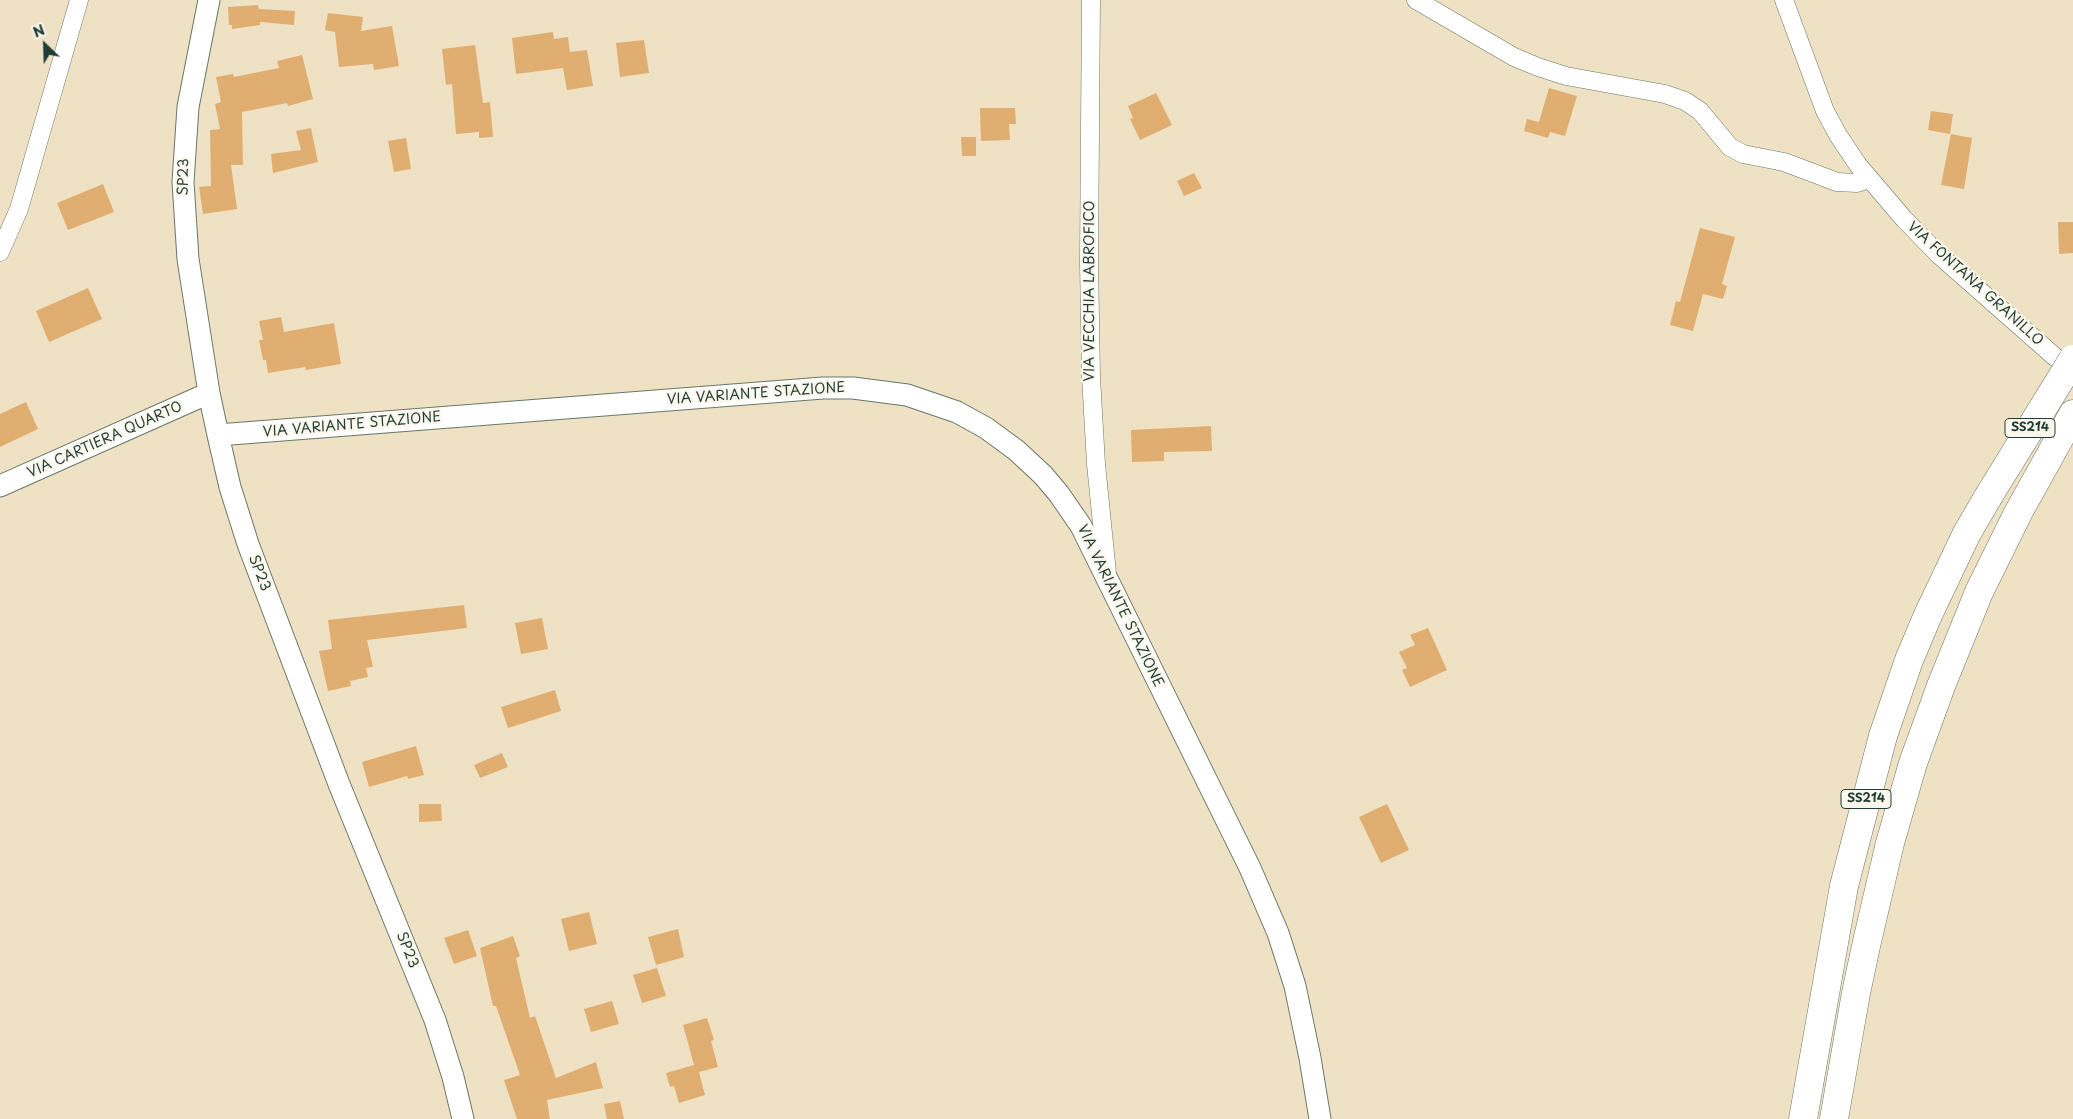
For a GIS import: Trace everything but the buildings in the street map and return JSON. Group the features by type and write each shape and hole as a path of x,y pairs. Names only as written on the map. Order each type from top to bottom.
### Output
{"highway":[{"name":"SS214","path":"1803,1119 1844,886 1883,736 1928,615 1967,533 2064,358"},
{"name":"SS214","path":"1834,1119 1866,946 1890,843 1913,763 1941,686 1979,592 2018,513 2073,414"}],"street":[{"path":"0,252 20,209 79,0"},
{"name":"SP23","path":"209,0 188,107 183,182 188,259 209,393 218,435 230,487 248,544 339,784 435,1020 453,1077 463,1119"},
{"name":"VIA VECCHIA LABROFICO","path":"1091,0 1089,262 1091,377 1096,464 1108,580"},
{"path":"1416,0 1514,57 1538,67 1577,78 1665,94 1685,101 1700,111 1725,142 1743,154 1784,162 1837,182 1856,182 1869,179"},
{"name":"VIA FONTANA GRANILLO","path":"1784,0 1826,111 1847,150 1869,179 1938,254 2064,358"},
{"name":"VIA VARIANTE STAZIONE","path":"218,435 823,388 853,388 892,392 925,400 957,412 986,428 1025,458 1043,475 1067,505 1087,537 1269,910 1295,986 1320,1119"},
{"name":"VIA CARTIERA QUARTO","path":"0,486 209,393"}]}
